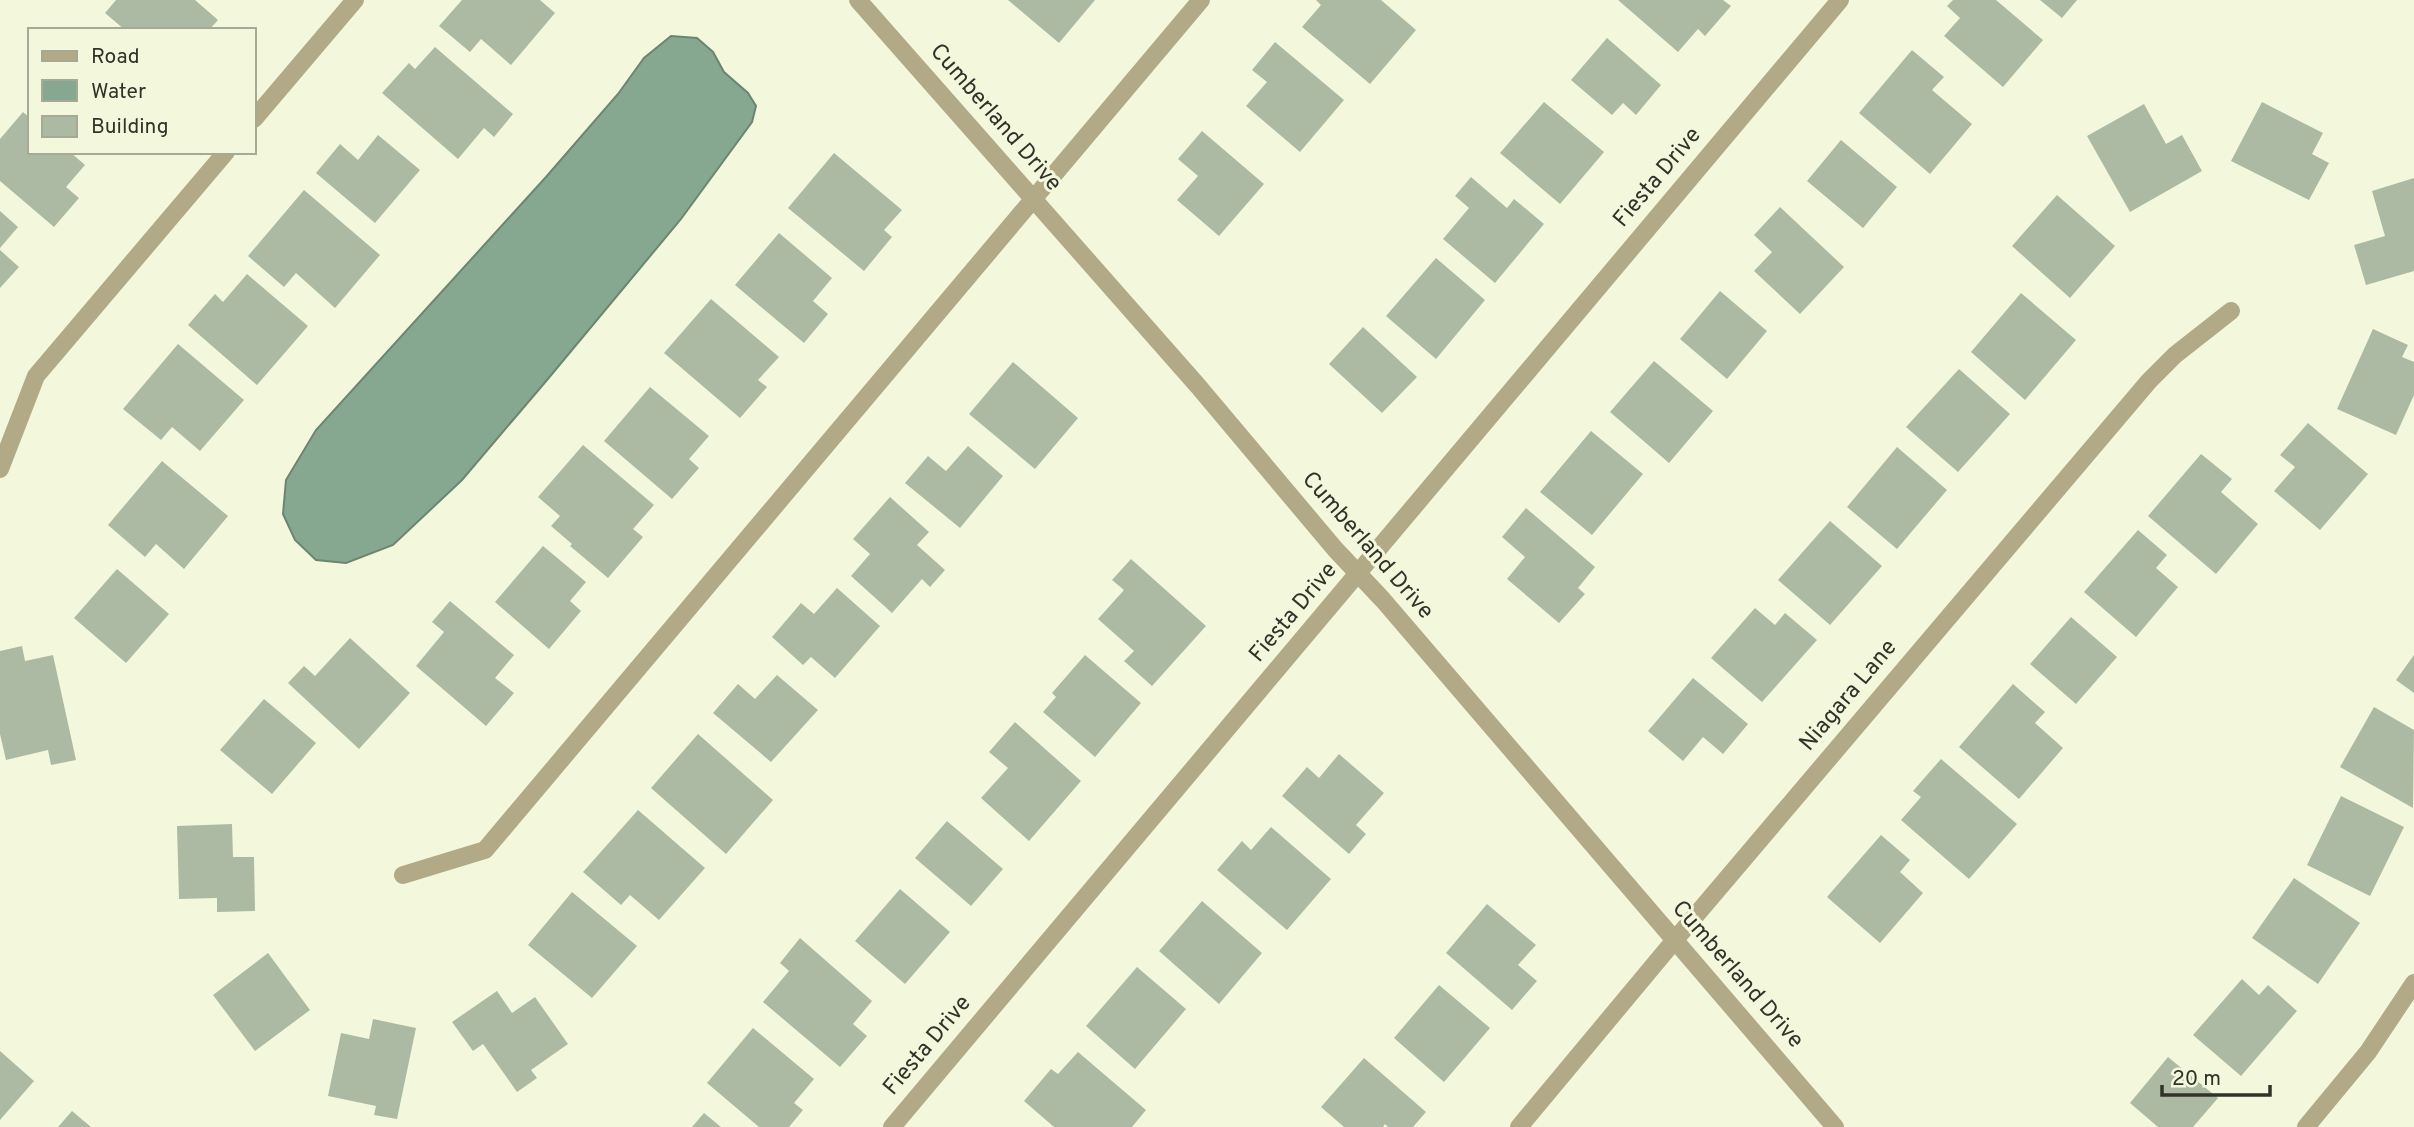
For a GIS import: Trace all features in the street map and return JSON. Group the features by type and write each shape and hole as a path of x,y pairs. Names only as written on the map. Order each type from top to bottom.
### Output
{"street":[{"path":"256,117 355,0"},
{"name":"Cumberland Drive","path":"858,0 1198,386 1335,549 1835,1127"},
{"path":"402,874 485,850 1201,0"},
{"name":"Fiesta Drive","path":"892,1127 1840,0"},
{"path":"0,469 36,376 224,154"},
{"name":"Niagara Lane","path":"1519,1127 2149,381 2175,355 2231,312"},
{"path":"2306,1127 2368,1052 2414,983"}],"water":[{"path":"671,36 697,38 713,52 724,72 748,93 756,106 752,122 681,219 462,480 393,545 346,563 316,560 295,540 283,514 286,480 316,430 546,177 618,94 644,58"}],"building":[{"path":"116,0 195,0 218,20 211,28 123,28 105,13"},
{"path":"462,0 540,0 555,13 511,65 481,39 470,52 439,26"},
{"path":"1008,0 1095,0 1059,43"},
{"path":"1316,0 1381,0 1416,30 1370,84 1302,27 1321,5"},
{"path":"1618,0 1723,0 1731,6 1705,36 1698,29 1678,52"},
{"path":"1953,0 1996,0 2043,40 2003,87 1944,36 1960,18 1947,6"},
{"path":"2040,0 2077,0 2062,18"},
{"path":"1607,38 1661,85 1636,115 1623,103 1612,115 1571,80"},
{"path":"1275,42 1344,100 1300,152 1246,106 1267,82 1252,70"},
{"path":"435,47 513,114 494,137 484,128 458,159 382,93 409,63 415,69"},
{"path":"1912,50 1944,77 1932,90 1972,124 1930,174 1859,113"},
{"path":"1544,102 1604,152 1560,204 1500,153"},
{"path":"2262,102 2323,133 2312,154 2329,163 2309,200 2231,161"},
{"path":"2144,104 2166,144 2182,135 2202,171 2130,212 2087,136"},
{"path":"23,112 28,116 28,154 72,154 85,165 66,187 79,198 54,227 0,181 0,139"},
{"path":"1202,131 1264,184 1219,236 1177,200 1198,176 1178,159"},
{"path":"378,135 420,170 375,223 316,173 340,144 358,160"},
{"path":"1841,140 1897,187 1863,228 1807,181"},
{"path":"834,153 902,210 884,230 892,237 864,271 788,208"},
{"path":"1471,177 1507,208 1514,199 1544,224 1495,283 1443,239 1469,208 1455,196"},
{"path":"2414,178 2414,271 2366,285 2354,245 2385,236 2372,191"},
{"path":"304,190 380,255 335,308 296,273 284,287 248,256"},
{"path":"2057,195 2115,246 2070,298 2012,246"},
{"path":"1780,207 1844,267 1800,314 1754,271 1772,252 1754,235"},
{"path":"0,211 18,227 0,248"},
{"path":"779,233 832,278 813,301 828,314 804,343 735,285"},
{"path":"0,250 19,267 0,288"},
{"path":"1436,258 1485,300 1436,359 1386,316"},
{"path":"247,274 308,326 257,385 188,325 215,294 223,302"},
{"path":"1720,291 1767,331 1727,379 1680,339"},
{"path":"2021,293 2076,340 2025,400 1971,352"},
{"path":"711,299 779,357 758,380 767,387 740,418 664,353"},
{"path":"1363,327 1417,377 1382,413 1329,364"},
{"path":"2373,329 2408,345 2402,357 2414,362 2414,395 2396,435 2337,409"},
{"path":"178,344 244,400 200,451 172,427 161,440 123,409"},
{"path":"1654,361 1713,411 1669,463 1610,412"},
{"path":"1013,362 1078,418 1035,469 969,414"},
{"path":"1959,369 2010,414 1958,472 1906,427"},
{"path":"650,387 709,436 689,459 699,468 672,499 604,441"},
{"path":"2308,423 2368,474 2320,530 2274,491 2295,467 2280,455"},
{"path":"1591,431 1643,474 1592,535 1540,492"},
{"path":"583,445 654,505 633,529 643,537 608,578 551,526 560,516 538,497"},
{"path":"968,446 1003,476 960,528 905,483 928,456 946,471"},
{"path":"1897,447 1947,490 1897,549 1847,507"},
{"path":"2201,454 2232,479 2221,492 2258,524 2216,574 2148,516"},
{"path":"162,461 228,516 184,569 156,544 145,557 108,525"},
{"path":"890,497 929,532 917,545 945,570 930,587 922,579 892,613 851,576 870,554 853,539"},
{"path":"1526,508 1595,567 1578,588 1585,594 1559,623 1507,579 1525,557 1502,537"},
{"path":"1830,521 1882,566 1830,625 1778,580"},
{"path":"2138,530 2167,555 2156,568 2178,587 2136,637 2084,592"},
{"path":"543,546 586,582 570,601 581,611 549,649 495,602"},
{"path":"1131,559 1206,626 1152,686 1124,661 1134,651 1098,619 1124,590 1112,580"},
{"path":"117,569 169,614 126,663 74,618"},
{"path":"837,588 880,626 835,678 811,657 803,665 772,637 801,603 814,614"},
{"path":"450,601 514,655 495,678 514,693 486,726 416,666 444,632 432,622"},
{"path":"1755,608 1775,625 1785,613 1817,640 1762,702 1711,658"},
{"path":"2071,617 2117,657 2076,704 2030,664"},
{"path":"350,638 410,693 359,749 288,683 304,666 315,676"},
{"path":"22,646 25,661 53,655 76,760 51,765 48,750 6,760 0,734 0,651"},
{"path":"1085,655 1141,703 1095,757 1043,712 1056,697 1052,693"},
{"path":"2414,655 2414,693 2396,680"},
{"path":"777,675 818,710 771,762 713,713 738,684 755,699"},
{"path":"1693,678 1748,724 1723,754 1703,737 1683,761 1648,731"},
{"path":"2013,684 2045,712 2035,723 2063,748 2019,799 1959,747"},
{"path":"264,699 316,743 272,794 220,750"},
{"path":"2374,707 2414,730 2413,808 2340,767"},
{"path":"1015,722 1081,781 1029,841 981,798 1008,768 989,752"},
{"path":"698,734 773,800 726,854 651,788"},
{"path":"1339,754 1384,793 1356,825 1366,834 1349,854 1282,796 1307,767 1319,778"},
{"path":"1941,759 2017,824 1969,879 1901,820 1921,797 1913,791"},
{"path":"2341,796 2404,827 2370,896 2307,865"},
{"path":"638,810 705,868 659,920 630,895 621,905 583,872"},
{"path":"947,821 1003,869 971,906 915,858"},
{"path":"232,824 233,857 254,857 255,911 217,912 217,898 179,899 177,826"},
{"path":"1271,827 1331,879 1287,930 1217,870 1242,841 1251,850"},
{"path":"1881,835 1910,860 1900,872 1923,893 1880,943 1827,897"},
{"path":"2294,878 2360,923 2318,984 2252,938"},
{"path":"900,889 950,932 905,984 855,941"},
{"path":"572,892 637,946 592,998 528,945"},
{"path":"1202,901 1262,953 1219,1004 1159,951"},
{"path":"1487,904 1536,945 1518,965 1537,981 1512,1010 1446,953"},
{"path":"800,938 872,1001 853,1024 867,1036 840,1067 763,1002 789,971 780,963"},
{"path":"268,953 310,1010 255,1051 213,995"},
{"path":"1137,967 1186,1009 1135,1069 1086,1026"},
{"path":"2242,979 2259,995 2268,985 2297,1011 2241,1076 2193,1035"},
{"path":"1439,985 1490,1028 1444,1082 1394,1038"},
{"path":"497,991 512,1013 535,997 568,1044 531,1070 537,1078 517,1092 483,1044 473,1051 452,1022"},
{"path":"373,1019 416,1028 397,1119 374,1115 376,1106 328,1096 341,1033 369,1039"},
{"path":"753,1028 814,1079 794,1103 803,1110 789,1127 759,1127 707,1083"},
{"path":"0,1051 34,1081 0,1120"},
{"path":"1078,1052 1146,1110 1132,1127 1054,1127 1024,1101 1051,1069 1058,1074"},
{"path":"2168,1057 2218,1098 2193,1127 2158,1127 2130,1103"},
{"path":"1364,1058 1426,1112 1413,1127 1388,1127 1385,1124 1383,1127 1344,1127 1321,1107"},
{"path":"72,1111 91,1127 58,1127"},
{"path":"704,1113 721,1127 692,1127"}]}
